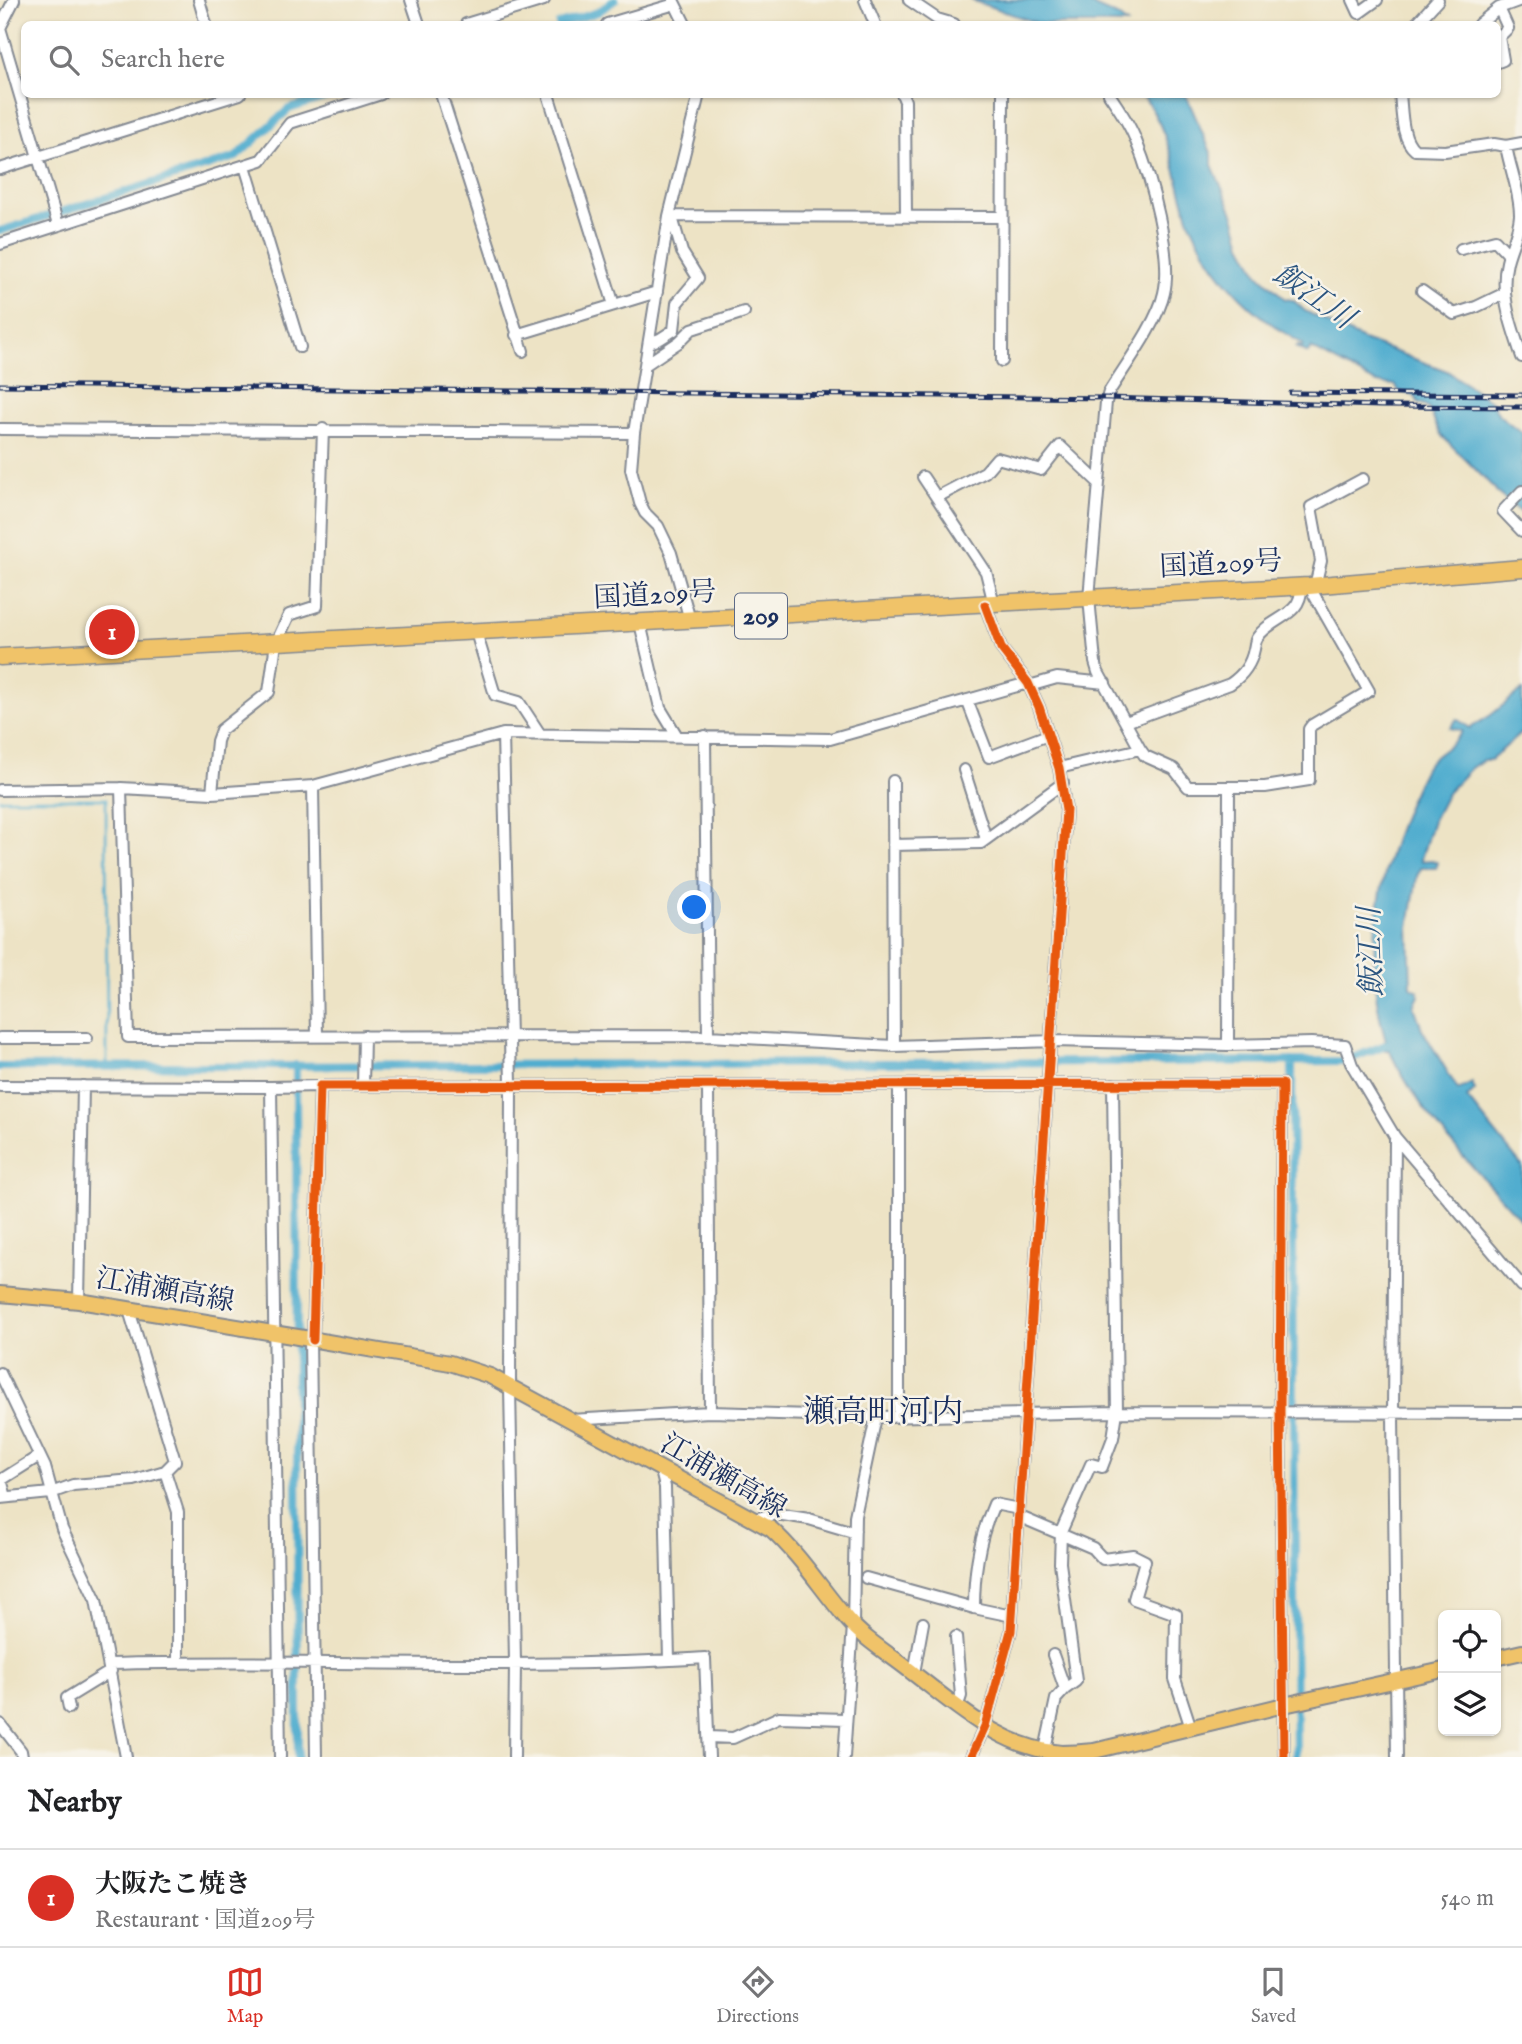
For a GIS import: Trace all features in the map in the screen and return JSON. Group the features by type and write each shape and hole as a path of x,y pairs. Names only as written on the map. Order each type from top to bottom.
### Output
{"highway":[{"name":"国道209号","path":"0,657 990,605 1309,586 1522,568"}],"main road":[{"name":"江浦瀬高線","path":"0,1294 79,1301 450,1363 472,1369 660,1467 771,1529 796,1553 867,1639 985,1726 1010,1740 1045,1750 1094,1754 1307,1699 1438,1671"},
{"path":"1501,1657 1522,1652"}],"street":[{"path":"14,0 0,28 21,97"},
{"path":"199,0 205,21"},
{"path":"411,0 418,21"},
{"path":"476,21 542,0"},
{"path":"865,0 874,21"},
{"path":"909,0 944,21"},
{"path":"1353,0 1359,13 1377,0"},
{"path":"1419,21 1438,0"},
{"path":"1483,21 1499,8 1521,0"},
{"path":"616,21 674,2 684,21"},
{"path":"1499,8 1507,28 1501,35"},
{"path":"21,98 58,225"},
{"path":"0,169 226,98"},
{"path":"0,244 261,160 290,123 368,98"},
{"path":"442,98 523,351"},
{"path":"549,98 614,305"},
{"path":"690,621 671,553 658,526 645,513 631,469 669,216 698,98"},
{"path":"904,98 906,217"},
{"path":"1002,361 1003,98"},
{"path":"1112,98 1136,140 1159,218 1166,258 1166,278 1164,296 1154,318 1109,392 1106,402 1089,598 1095,662 1144,756 1174,769 1188,786 1265,787 1309,780 1309,729 1369,691 1309,586"},
{"path":"1400,98 1410,145 1415,150 1445,151 1494,144 1522,144"},
{"path":"1506,146 1520,207 1518,227 1505,272 1505,293 1522,357"},
{"path":"245,166 300,347"},
{"path":"669,216 1002,217"},
{"path":"649,343 674,330 677,303 698,278 682,252 669,216"},
{"path":"1461,249 1495,240 1509,255"},
{"path":"1422,291 1454,314 1505,293"},
{"path":"516,335 657,292"},
{"path":"645,365 679,342 692,329 744,312"},
{"path":"0,429 635,433"},
{"path":"212,793 217,741 221,730 269,692 276,643 289,615 317,606 323,429"},
{"path":"937,497 985,472 997,458 1041,470 1060,446 1099,483"},
{"path":"923,477 986,572 990,605 1001,648 1029,685 1040,707 1063,783 1066,810 1053,1041 1011,1631 985,1726 971,1757"},
{"path":"1126,722 1230,684 1239,678 1251,660 1258,637 1297,605 1321,561 1311,508 1363,479"},
{"path":"1522,491 1503,511 1522,531"},
{"path":"640,623 660,708 677,736"},
{"path":"475,632 495,695 519,702 540,734"},
{"path":"0,790 121,788 212,793 313,786 503,734 830,739 967,700 1058,678 1105,683"},
{"path":"967,700 989,757 1048,735"},
{"path":"503,734 511,1038 510,1387 514,1757"},
{"path":"705,737 708,1036"},
{"path":"1059,768 1140,749"},
{"path":"964,770 986,839"},
{"path":"893,781 894,1046"},
{"path":"893,845 981,843 1063,783"},
{"path":"313,786 317,1036"},
{"path":"1228,1045 1229,787"},
{"path":"121,788 128,1037 317,1036 364,1039 708,1036 894,1046 1053,1041 1345,1045 1352,1065 1395,1137 1522,1286"},
{"path":"0,1038 87,1038"},
{"path":"363,1084 364,1039"},
{"path":"0,1086 708,1086 1049,1082 1282,1084 1280,1412 1284,1757"},
{"path":"1045,1750 1056,1699 1076,1681 1060,1563 1061,1532 1091,1464 1102,1467 1113,1438 1117,1412 1113,1084"},
{"path":"899,1085 899,1417"},
{"path":"79,1301 83,1086"},
{"path":"316,1757 312,1340 320,1086"},
{"path":"708,1086 710,1412"},
{"path":"271,1087 278,1335 280,1757"},
{"path":"1395,1137 1393,1415 1397,1757"},
{"path":"39,1456 1,1480 3,1497 51,1493 73,1486 134,1480 165,1471 175,1461 129,1310"},
{"path":"0,1373 39,1456 62,1529 96,1600 127,1757"},
{"path":"570,1420 710,1412 876,1417 1117,1412 1393,1415 1522,1413"},
{"path":"844,1757 853,1625 855,1516 876,1417"},
{"path":"660,1467 665,1487 669,1660"},
{"path":"165,1471 178,1511 178,1661"},
{"path":"974,1608 974,1580 984,1527 995,1504 1093,1548 1103,1559 1133,1555 1144,1561 1134,1599 1176,1614 1175,1679 1191,1728"},
{"path":"754,1519 776,1514 809,1519 853,1532 855,1530"},
{"path":"866,1578 1012,1616"},
{"path":"914,1673 923,1623"},
{"path":"957,1637 961,1696 957,1707"},
{"path":"1053,1655 1065,1689"},
{"path":"69,1708 67,1698 110,1667 178,1661 314,1664 705,1658 709,1757"},
{"path":"709,1737 733,1738 779,1717 845,1719"},
{"path":"0,1724 21,1751 22,1757"}],"water":[{"path":"971,0 1081,0 1123,21 1031,21"},
{"name":"飯江川","path":"1144,98 1187,98 1212,155 1212,165 1234,216 1242,244 1258,274 1285,299 1293,300 1305,311 1363,340 1447,371 1492,402 1499,415 1522,433 1522,513 1496,492 1440,434 1430,411 1418,402 1415,396 1399,391 1395,385 1376,383 1311,348 1308,353 1296,347 1302,347 1303,344 1255,311 1228,284 1205,252 1186,213 1164,133"},
{"name":"飯江川","path":"1522,690 1522,732 1491,760 1483,760 1471,768 1447,793 1433,820 1421,861 1432,860 1438,863 1436,868 1421,868 1417,876 1409,927 1411,987 1418,991 1419,996 1414,1006 1422,1029 1458,1090 1472,1083 1475,1090 1467,1098 1522,1166 1522,1221 1432,1119 1389,1050 1385,1050 1382,1044 1386,1041 1374,972 1379,901 1387,866 1397,832 1425,768 1462,731 1450,728 1457,719 1470,728"}],"waterway":[{"path":"569,21 598,12 615,0"},
{"path":"0,231 236,157 289,109 323,98"},
{"path":"0,799 106,799 107,1066"},
{"path":"0,1067 1345,1061 1393,1042"},
{"path":"1292,1061 1296,1757"},
{"path":"296,1065 298,1757"}],"railway":[{"path":"0,385 1107,398 1522,407"},
{"path":"1291,393 1522,395"}],"cycle path":[{"path":"971,1757 985,1726 1011,1631 1066,810 1059,768 1039,707 1028,683 1001,648 985,605"},
{"path":"313,1340 320,1086 1282,1084 1280,1412 1284,1757"}],"place":[{"name":"大阪たこ焼き","path":"112,632"}],"district":[{"name":"瀬高町河内","path":"883,1413"}]}
